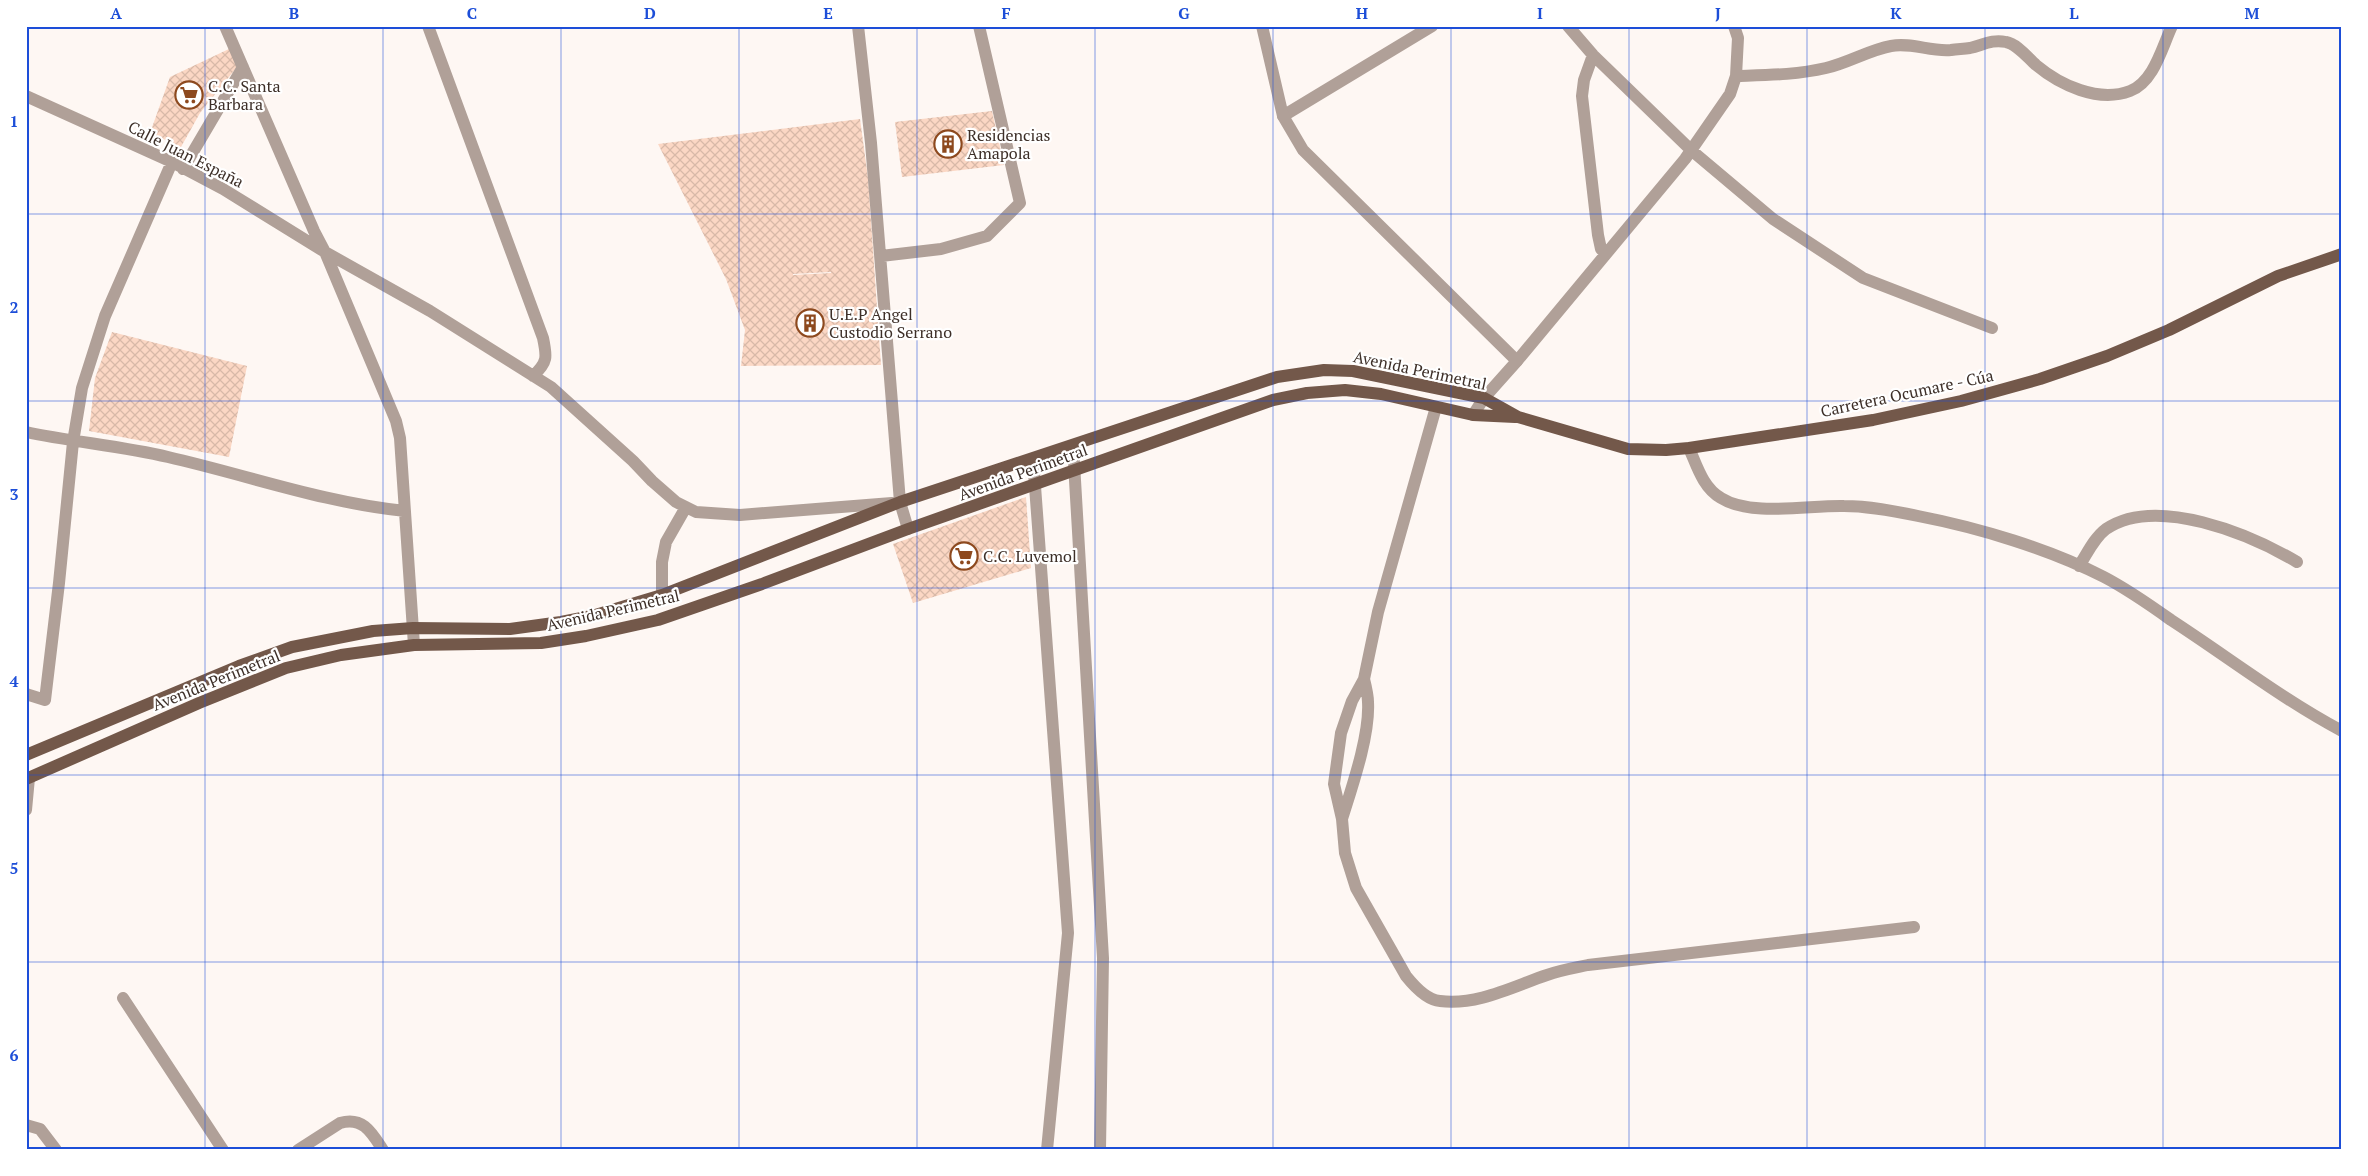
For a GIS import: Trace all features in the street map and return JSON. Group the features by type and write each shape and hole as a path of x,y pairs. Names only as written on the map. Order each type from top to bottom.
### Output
{"main road":[{"name":"Carretera Ocumare - Cúa","path":"1518,417 1628,449 1666,450 1873,420 1961,402 2040,379 2107,356 2169,330 2278,276 2342,254"},
{"name":"Avenida Perimetral","path":"26,756 239,666 292,647 373,631 412,628 510,629 592,616 662,595 900,502 1277,377 1324,370 1353,371 1484,398 1518,417"},
{"name":"Avenida Perimetral","path":"28,778 199,703 286,668 341,655 414,645 541,643 586,636 649,622 762,584 908,529 1035,486 1273,400 1307,393 1345,390 1380,394 1473,415 1518,417"}],"street":[{"path":"225,26 325,252 396,421 400,438 414,645"},
{"path":"428,26 543,338 546,354 544,366 533,376"},
{"path":"858,26 872,143 900,502 908,529"},
{"path":"881,256 941,249 987,236 1020,203 979,26"},
{"path":"1262,26 1283,116 1303,150 1517,361"},
{"path":"1283,116 1432,26"},
{"path":"1568,26 1593,55 1691,150 1773,219 1863,278 1992,328"},
{"path":"1473,415 1484,398 1517,361 1691,150 1730,94 1736,76 1738,38 1734,26"},
{"path":"1736,76 1789,75 1828,68 1892,46 1913,45 1947,50 1971,48 1980,43 2000,41 2011,43 2049,75 2074,88 2105,94 2121,93 2137,88 2148,76 2172,26"},
{"path":"1593,55 1584,80 1582,96 1598,235 1601,249 1606,254"},
{"path":"184,169 242,67"},
{"name":"Calle Juan España","path":"26,96 172,162 223,189 325,252 430,311 552,388 633,461 652,481 676,502 686,507"},
{"path":"26,694 45,700 73,442 82,388 105,316 172,162"},
{"path":"1436,407 1378,612 1364,679 1352,701 1342,733 1334,784 1342,819 1347,862 1364,903 1406,976 1422,992 1438,1001 1469,999 1504,993 1550,974 1588,965 1914,927"},
{"path":"26,432 73,442 166,456 331,498 405,511"},
{"path":"1073,446 1104,958 1100,1150"},
{"path":"1689,448 1706,485 1720,498 1736,506 1760,508 1844,506 1874,508 1920,516 1989,534 2054,555 2105,578 2160,612 2280,694 2342,732"},
{"path":"1033,459 1068,932 1047,1150"},
{"path":"662,595 662,562 666,542 686,507 696,512 740,515 900,502"},
{"path":"2079,566 2104,531 2121,521 2140,516 2181,516 2232,533 2283,554 2297,562"},
{"path":"1342,819 1360,761 1365,733 1369,703 1364,679"},
{"path":"26,810 28,778"},
{"path":"123,998 223,1150"},
{"path":"298,1150 340,1123 347,1121 360,1122 365,1126 383,1150"},
{"path":"26,1125 40,1128 56,1150"}],"building":[{"name":"C.C. Santa Barbara","path":"231,48 237,67 200,113 181,147 150,133 170,77"},
{"name":"Residencias Amapola","path":"992,111 1004,165 902,177 895,122"},
{"path":"860,119 868,178 881,365 741,366 745,330 726,279 658,144","holes":["831,272 831,273 793,275"]},
{"path":"112,332 247,366 229,457 89,431 95,378"},
{"name":"C.C. Luvemol","path":"1026,497 1031,568 913,603 893,544"}],"place":[{"name":"C.C. Santa Barbara","path":"189,95"},
{"name":"Residencias Amapola","path":"948,144"},
{"name":"U.E.P Angel Custodio Serrano","path":"810,323"},
{"name":"C.C. Luvemol","path":"964,556"}]}
